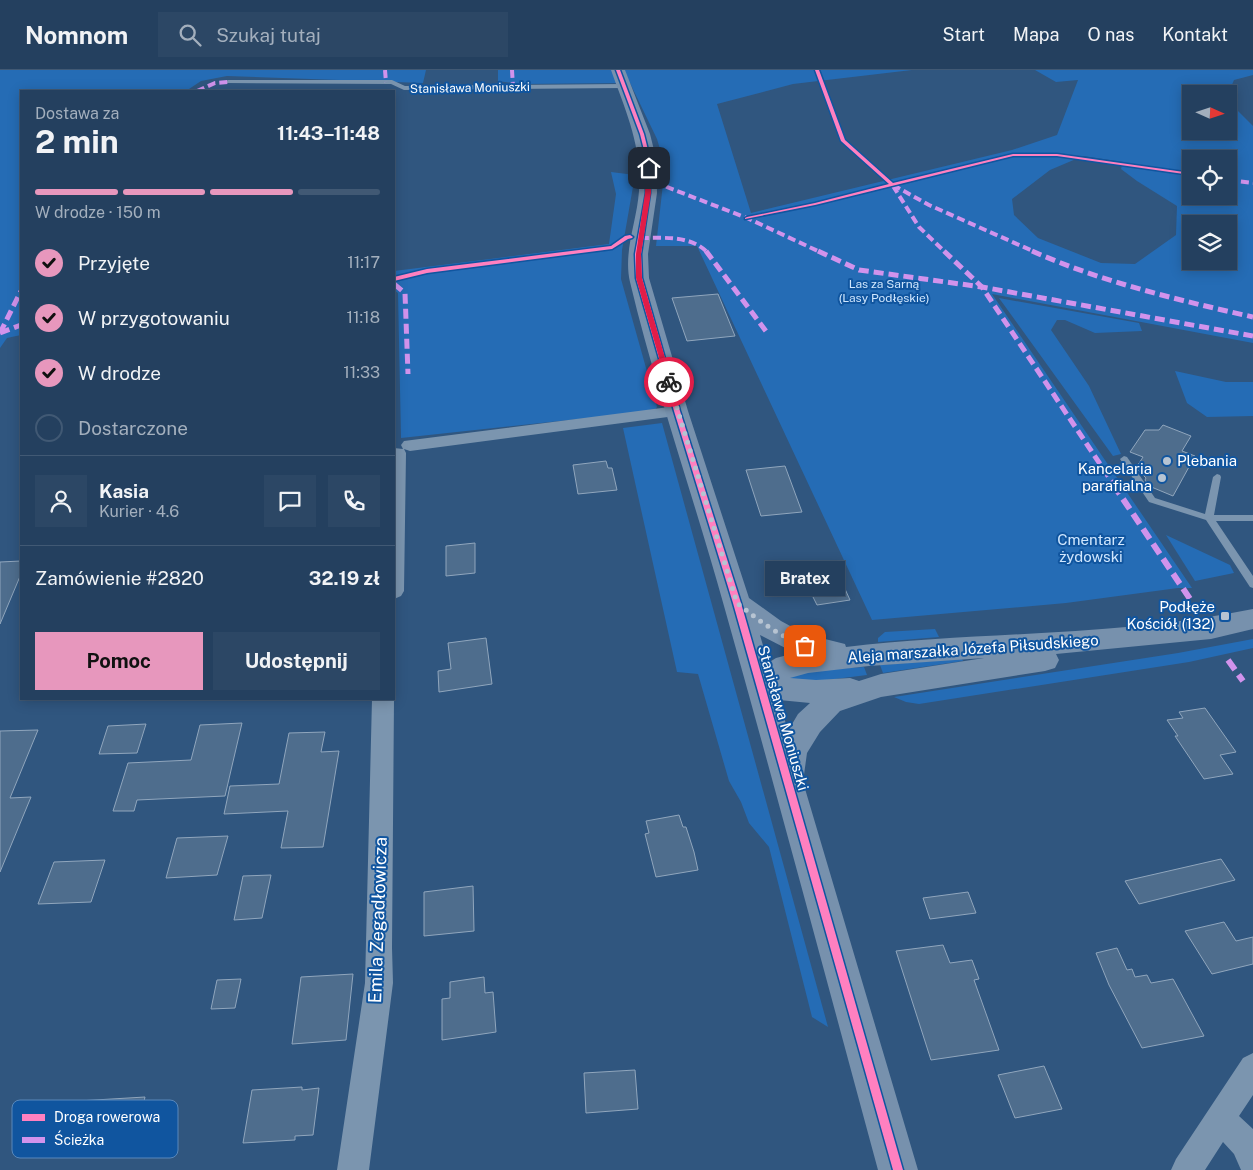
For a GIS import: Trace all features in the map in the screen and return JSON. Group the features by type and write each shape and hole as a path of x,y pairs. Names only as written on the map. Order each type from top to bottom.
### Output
{"street":[{"name":"Stanisława Moniuszki","path":"621,78 644,141 648,158 648,193 638,254 639,278 677,411 737,603 898,1170"},
{"path":"395,577 404,449 677,411"},
{"path":"737,603 760,622 792,641 818,651 869,655"},
{"name":"Aleja marszałka Józefa Piłsudskiego","path":"760,684 786,666 869,655 1086,641 1211,628 1253,619"},
{"path":"788,785 792,751 809,723 830,703 881,686 1092,652 1211,628"},
{"name":"Aleja marszałka Józefa Piłsudskiego","path":"760,684 792,692 814,693 881,686"},
{"name":"Emila Zegadłowicza","path":"353,1170 379,983 378,948 384,700"},
{"path":"1187,1170 1253,1068"},
{"path":"1220,1119 1245,1143 1253,1161"}],"lane":[{"name":"Stanisława Moniuszki","path":"228,82 392,82 404,88 621,78"},
{"path":"1124,459 1152,500 1209,518 1253,518"},
{"path":"1217,477 1209,518 1253,584"}],"green space":[{"path":"0,70 426,70 423,83 227,76 201,81 188,90 20,90 20,335 7,338 0,348"},
{"name":"Las za Sarną (Lasy Podłęskie)","path":"498,70 912,70 793,84 717,104 751,213 1012,150 1057,135 1078,80 1056,82 1035,70 1253,70 1253,75 1234,80 1232,85 1182,85 1182,140 1238,140 1238,111 1253,126 1253,343 992,294 1192,588 1178,588 1066,603 872,620 697,246 656,246 665,166 657,139 630,83 520,84 498,81","holes":["1083,156 1123,162 1121,169 1177,206 1176,235 1135,264 1101,263 1038,238 1014,215 1012,199 1050,170"]},
{"path":"611,172 635,175 622,250 621,279 657,407 654,411 401,438 398,293 395,291 395,271 609,244 616,194"},
{"path":"999,298 1139,323 1142,331 1095,333 1065,320 1057,320 1051,330 1089,386 1121,454 1113,456"},
{"path":"1175,371 1226,382 1253,382 1253,416 1207,417 1187,403"},
{"path":"662,423 828,1027 812,1017 769,847 749,823 741,802 729,781 698,674 677,672 623,428"},
{"path":"1166,535 1230,565 1234,573 1195,581"},
{"path":"935,629 939,637 878,642 878,638 885,632"},
{"path":"1253,639 1253,648 1189,662 919,704 906,702 894,697 1178,653"},
{"path":"962,659 963,661 883,673 880,665"},
{"path":"864,667 867,675 795,684 787,676 805,671"}],"building":[{"path":"718,294 735,336 687,341 672,298"},
{"name":"Plebania","path":"1163,425 1191,436 1182,451 1195,456 1173,496 1149,486 1145,480 1146,478 1136,468 1143,457 1130,452 1145,430 1159,430"},
{"path":"606,461 608,468 612,468 617,490 578,494 573,465"},
{"path":"785,466 802,512 761,516 746,470"},
{"path":"475,543 475,573 446,576 446,546"},
{"path":"20,561 20,576 0,624 0,562"},
{"path":"840,578 850,600 817,605 806,583"},
{"path":"486,638 492,684 439,692 438,671 451,669 448,643"},
{"path":"1205,708 1236,752 1220,755 1233,774 1204,779 1175,736 1178,736 1167,720 1183,718 1179,712"},
{"path":"242,723 225,796 137,800 134,811 113,811 128,763 191,760 200,725"},
{"path":"146,724 137,753 99,754 108,726"},
{"path":"38,730 10,798 31,797 0,872 0,731"},
{"path":"325,732 321,752 339,751 323,847 281,848 288,811 224,814 230,786 279,784 289,733"},
{"path":"679,815 683,827 686,827 698,870 656,877 645,834 649,833 646,821"},
{"path":"228,836 217,875 166,878 177,838"},
{"path":"1221,859 1235,880 1139,904 1125,881"},
{"path":"105,860 91,902 38,904 54,862"},
{"path":"271,875 262,918 234,920 243,876"},
{"path":"473,886 474,931 424,936 424,892"},
{"path":"968,892 976,913 930,919 923,898"},
{"path":"1224,922 1236,941 1253,937 1253,964 1212,974 1185,931"},
{"path":"943,945 950,963 972,960 979,979 974,980 999,1050 931,1060 896,951"},
{"path":"1117,948 1127,970 1132,969 1135,977 1147,975 1151,983 1173,979 1204,1036 1142,1048 1109,985 1096,953"},
{"path":"353,974 346,1040 292,1044 301,977"},
{"path":"484,977 485,993 493,992 496,1032 442,1040 442,999 450,998 450,982"},
{"path":"241,979 235,1008 211,1009 217,980"},
{"path":"1044,1066 1062,1109 1015,1118 998,1075"},
{"path":"635,1070 638,1109 586,1113 584,1073"},
{"path":"302,1087 302,1090 319,1088 313,1135 295,1136 295,1140 243,1143 252,1090"},
{"path":"145,1097 144,1100 95,1100"}],"marked path":[{"path":"385,70 386,82"},
{"path":"512,70 513,87"},
{"path":"199,90 215,83 228,82"},
{"path":"649,171 659,184 747,218 859,270 982,287 1253,336"},
{"path":"1237,181 1253,183"},
{"path":"893,185 929,205 1062,264 1175,299 1253,317"},
{"path":"893,186 919,227 982,287 1190,599"},
{"path":"641,238 683,240 698,245 705,250 768,334"},
{"path":"395,285 405,293 408,374"},
{"path":"0,333 20,293"},
{"path":"0,333 20,325"},
{"path":"1228,660 1243,681"}],"cycle path":[{"path":"618,70 642,134 648,158 648,193 638,254 639,278 677,411 737,603 898,1170"},
{"path":"817,70 843,141 891,184"},
{"path":"747,218 815,204 1013,155 1057,155 1182,173"},
{"path":"395,279 427,271 612,247 630,237"}],"way so far":[{"path":"669,382 737,603 760,622 792,641 805,646"}],"place":[{"name":"Plebania","path":"1167,461"},
{"name":"Kancelaria parafialna","path":"1162,478"},
{"name":"Podłęże Kościół (132)","path":"1225,616"},
{"name":"Bratex","path":"805,646"}],"route":[{"path":"649,168 648,193 638,254 639,278 669,382"}],"park label":[{"name":"Cmentarz żydowski","path":"1091,548"}]}
